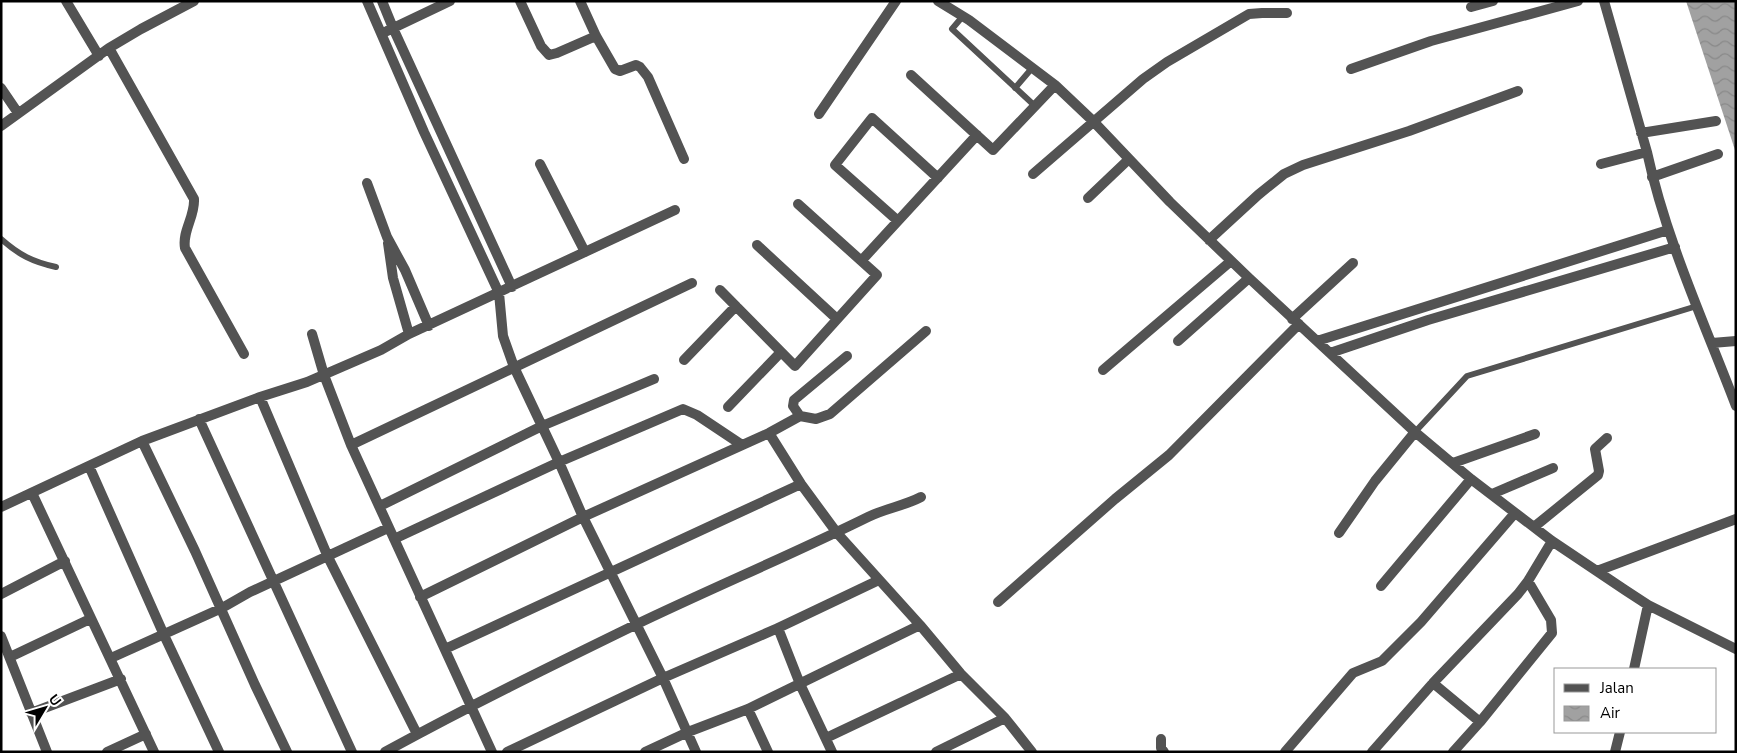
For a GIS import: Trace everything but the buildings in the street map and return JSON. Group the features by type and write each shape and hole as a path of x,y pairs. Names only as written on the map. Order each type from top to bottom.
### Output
{"street":[{"path":"66,1 99,56"},
{"path":"1,126 110,48 194,1"},
{"path":"367,1 424,132 499,293 503,336 514,367 583,517 663,678 696,752"},
{"path":"382,1 512,287"},
{"path":"381,34 450,1"},
{"path":"520,1 541,46 549,55 596,36"},
{"path":"580,1 596,36 616,71 620,72 636,65 643,69 684,159"},
{"path":"819,114 896,1"},
{"path":"938,1 963,16 1056,85 1248,278 1415,432 1471,479 1552,541 1648,605 1736,649"},
{"path":"1471,7 1492,1"},
{"path":"1351,70 1430,41 1578,1"},
{"path":"1604,1 1668,230 1736,406"},
{"path":"1033,174 1093,121 1167,62 1216,35 1244,16 1257,13 1286,14"},
{"path":"110,48 194,199 194,209 183,240 185,248 244,354"},
{"path":"911,75 993,150 1056,85"},
{"path":"406,92 419,84"},
{"path":"1,88 18,113"},
{"path":"1209,240 1274,181 1303,165 1409,131 1518,92"},
{"path":"898,220 835,165 872,118 938,178"},
{"path":"1641,133 1716,121"},
{"path":"424,132 437,124"},
{"path":"862,260 977,135"},
{"path":"1601,164 1647,152"},
{"path":"1652,178 1718,154"},
{"path":"1088,198 1129,159"},
{"path":"540,164 585,252"},
{"path":"367,183 388,237 405,270 429,326"},
{"path":"720,290 795,366 877,274 798,204"},
{"path":"1,507 142,441 260,397 287,390 381,350 408,334 429,326 675,210"},
{"path":"1317,341 1668,230"},
{"path":"388,237 393,278 408,334"},
{"path":"757,245 837,319"},
{"path":"1330,353 1428,320 1675,247"},
{"path":"1103,370 1231,261"},
{"path":"998,602 1115,499 1169,455 1353,263"},
{"path":"1178,341 1248,278"},
{"path":"351,445 692,283"},
{"path":"684,360 736,306"},
{"path":"420,597 583,517 769,433 800,416 816,419 830,414 926,331"},
{"path":"312,334 324,375 351,445 492,752"},
{"path":"1712,343 1736,340"},
{"path":"728,407 781,352"},
{"path":"800,416 793,406 794,400 847,356"},
{"path":"380,506 542,426 654,379"},
{"path":"260,397 328,557 417,734"},
{"path":"394,539 559,462 683,410 697,415 742,445"},
{"path":"199,419 352,752"},
{"path":"1339,533 1375,481 1415,432"},
{"path":"769,433 801,484 837,533 961,674 1005,718 1032,752"},
{"path":"1452,462 1535,434"},
{"path":"1534,527 1598,475 1595,451 1596,447 1607,438"},
{"path":"142,441 222,608 255,685 287,752"},
{"path":"89,466 164,634 220,752"},
{"path":"1492,494 1553,468"},
{"path":"1381,586 1471,479"},
{"path":"445,649 801,484"},
{"path":"32,493 154,752"},
{"path":"385,752 470,706 636,625 837,533 878,512 908,504 921,497"},
{"path":"1284,752 1353,673 1382,661 1421,622 1515,513"},
{"path":"1597,571 1736,519"},
{"path":"111,658 222,608 250,592 388,528"},
{"path":"1376,750 1433,683 1528,581 1552,541"},
{"path":"1,594 65,561"},
{"path":"507,752 663,678 778,628 879,580"},
{"path":"1453,752 1480,722 1552,633 1551,620 1528,581"},
{"path":"1634,668 1648,605"},
{"path":"10,657 90,619"},
{"path":"645,752 688,732 748,709 920,626"},
{"path":"778,628 800,684 832,752"},
{"path":"1,636 47,752"},
{"path":"1726,644 1736,636"},
{"path":"826,738 961,674"},
{"path":"31,714 121,679"},
{"path":"1433,683 1480,722"},
{"path":"748,709 768,752"},
{"path":"936,752 1005,718"},
{"path":"1615,752 1620,733"},
{"path":"107,752 146,734"},
{"path":"1161,739 1161,748 1164,752"}],"lane":[{"path":"963,16 952,29 1035,106"},
{"path":"1015,88 1033,67"},
{"path":"1,239 24,256 36,262 56,267"},
{"path":"1415,432 1467,376 1697,306"}],"water":[{"path":"1686,1 1736,1 1736,153"}]}
